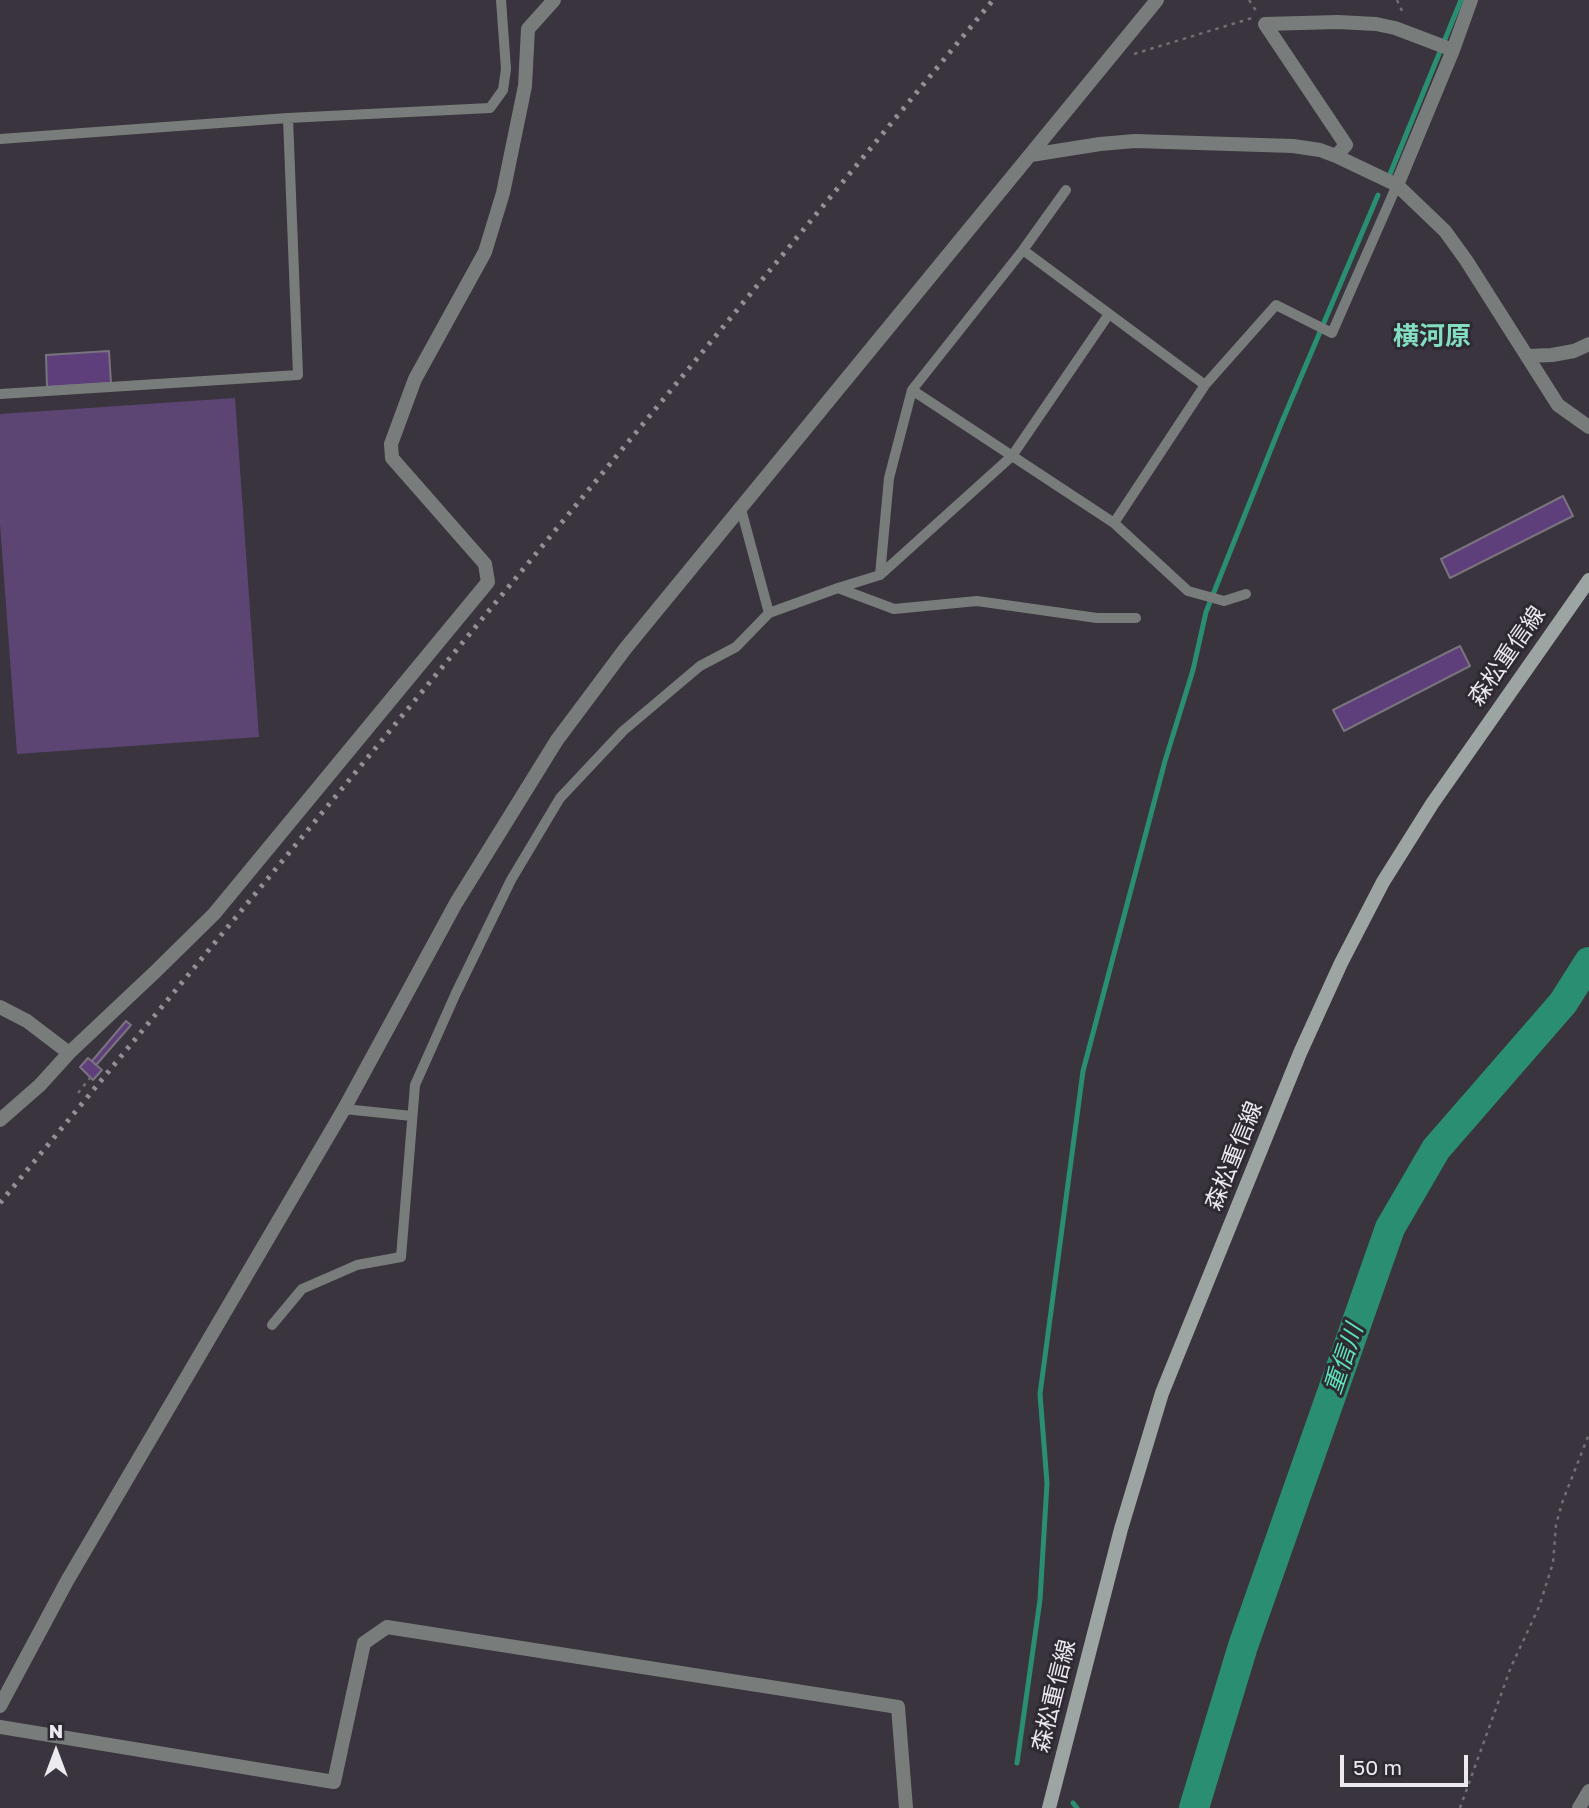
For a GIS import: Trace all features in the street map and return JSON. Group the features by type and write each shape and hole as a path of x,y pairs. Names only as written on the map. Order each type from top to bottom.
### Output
{"main road":[{"name":"森松重信線","path":"1049,1808 1121,1529 1162,1393 1300,1053 1341,963 1383,882 1432,804 1589,580"}],"street":[{"path":"0,1120 40,1085 69,1053 214,914 488,582 485,564 392,458 391,444 415,379 485,252 503,193 523,98 528,29 554,0"},
{"path":"0,1706 66,1581 344,1109 456,903 557,740 625,649 1157,0"},
{"path":"1397,185 1447,48 1471,0"},
{"path":"1336,156 1346,145 1265,24 1377,24 1395,27 1447,48"},
{"path":"1031,155 1100,144 1176,141 1293,146 1320,150 1397,185 1445,231 1558,405 1589,428"},
{"path":"1528,356 1574,351 1589,344"},
{"path":"0,1007 27,1021 69,1053"},
{"path":"0,1727 334,1782 364,1643 387,1627 898,1707 906,1808"},
{"path":"1580,1808 1589,1791"}],"lane":[{"path":"0,139 288,118 491,108 503,90 506,69 501,0"},
{"path":"0,394 298,375 288,118"},
{"path":"1114,523 1205,385 1276,305 1332,333 1397,185"},
{"path":"880,575 889,478 912,390 1023,250 1066,190"},
{"path":"1023,250 1205,385"},
{"path":"272,1325 302,1289 357,1265 401,1257 415,1085 511,880 560,798 623,732 700,666 736,647 769,613 880,575 1012,456 1110,314"},
{"path":"912,390 1114,523 1188,591 1224,601 1246,594"},
{"path":"741,509 769,613"},
{"path":"838,588 894,609 977,601 1097,618 1136,618"},
{"path":"344,1109 412,1116"}],"path":[{"path":"1118,46 1127,56 1260,16"},
{"path":"78,1093 90,1078"},
{"path":"1460,1808 1511,1667 1539,1607 1553,1563 1556,1525 1562,1503 1589,1434"}],"shaded area":[{"path":"235,398 259,737 17,754 0,524 0,414"}],"building":[{"path":"109,351 111,383 47,387 46,355"},
{"path":"1563,496 1573,516 1450,578 1441,559"},
{"path":"1460,646 1470,666 1344,731 1333,710"},
{"path":"126,1021 131,1025 96,1065 92,1061"},
{"path":"88,1058 102,1070 93,1080 80,1067"}],"waterway":[{"path":"1390,174 1461,0"},
{"path":"1017,1763 1040,1600 1047,1483 1040,1394 1083,1071 1165,761 1193,670 1206,612 1281,424 1378,195"},
{"name":"重信川","path":"1194,1808 1243,1646 1390,1228 1436,1149 1563,1003 1589,962"},
{"path":"1073,1803 1077,1808"}],"railway":[{"path":"0,1203 993,0"}],"district":[{"name":"横河原","path":"1432,337"}]}
